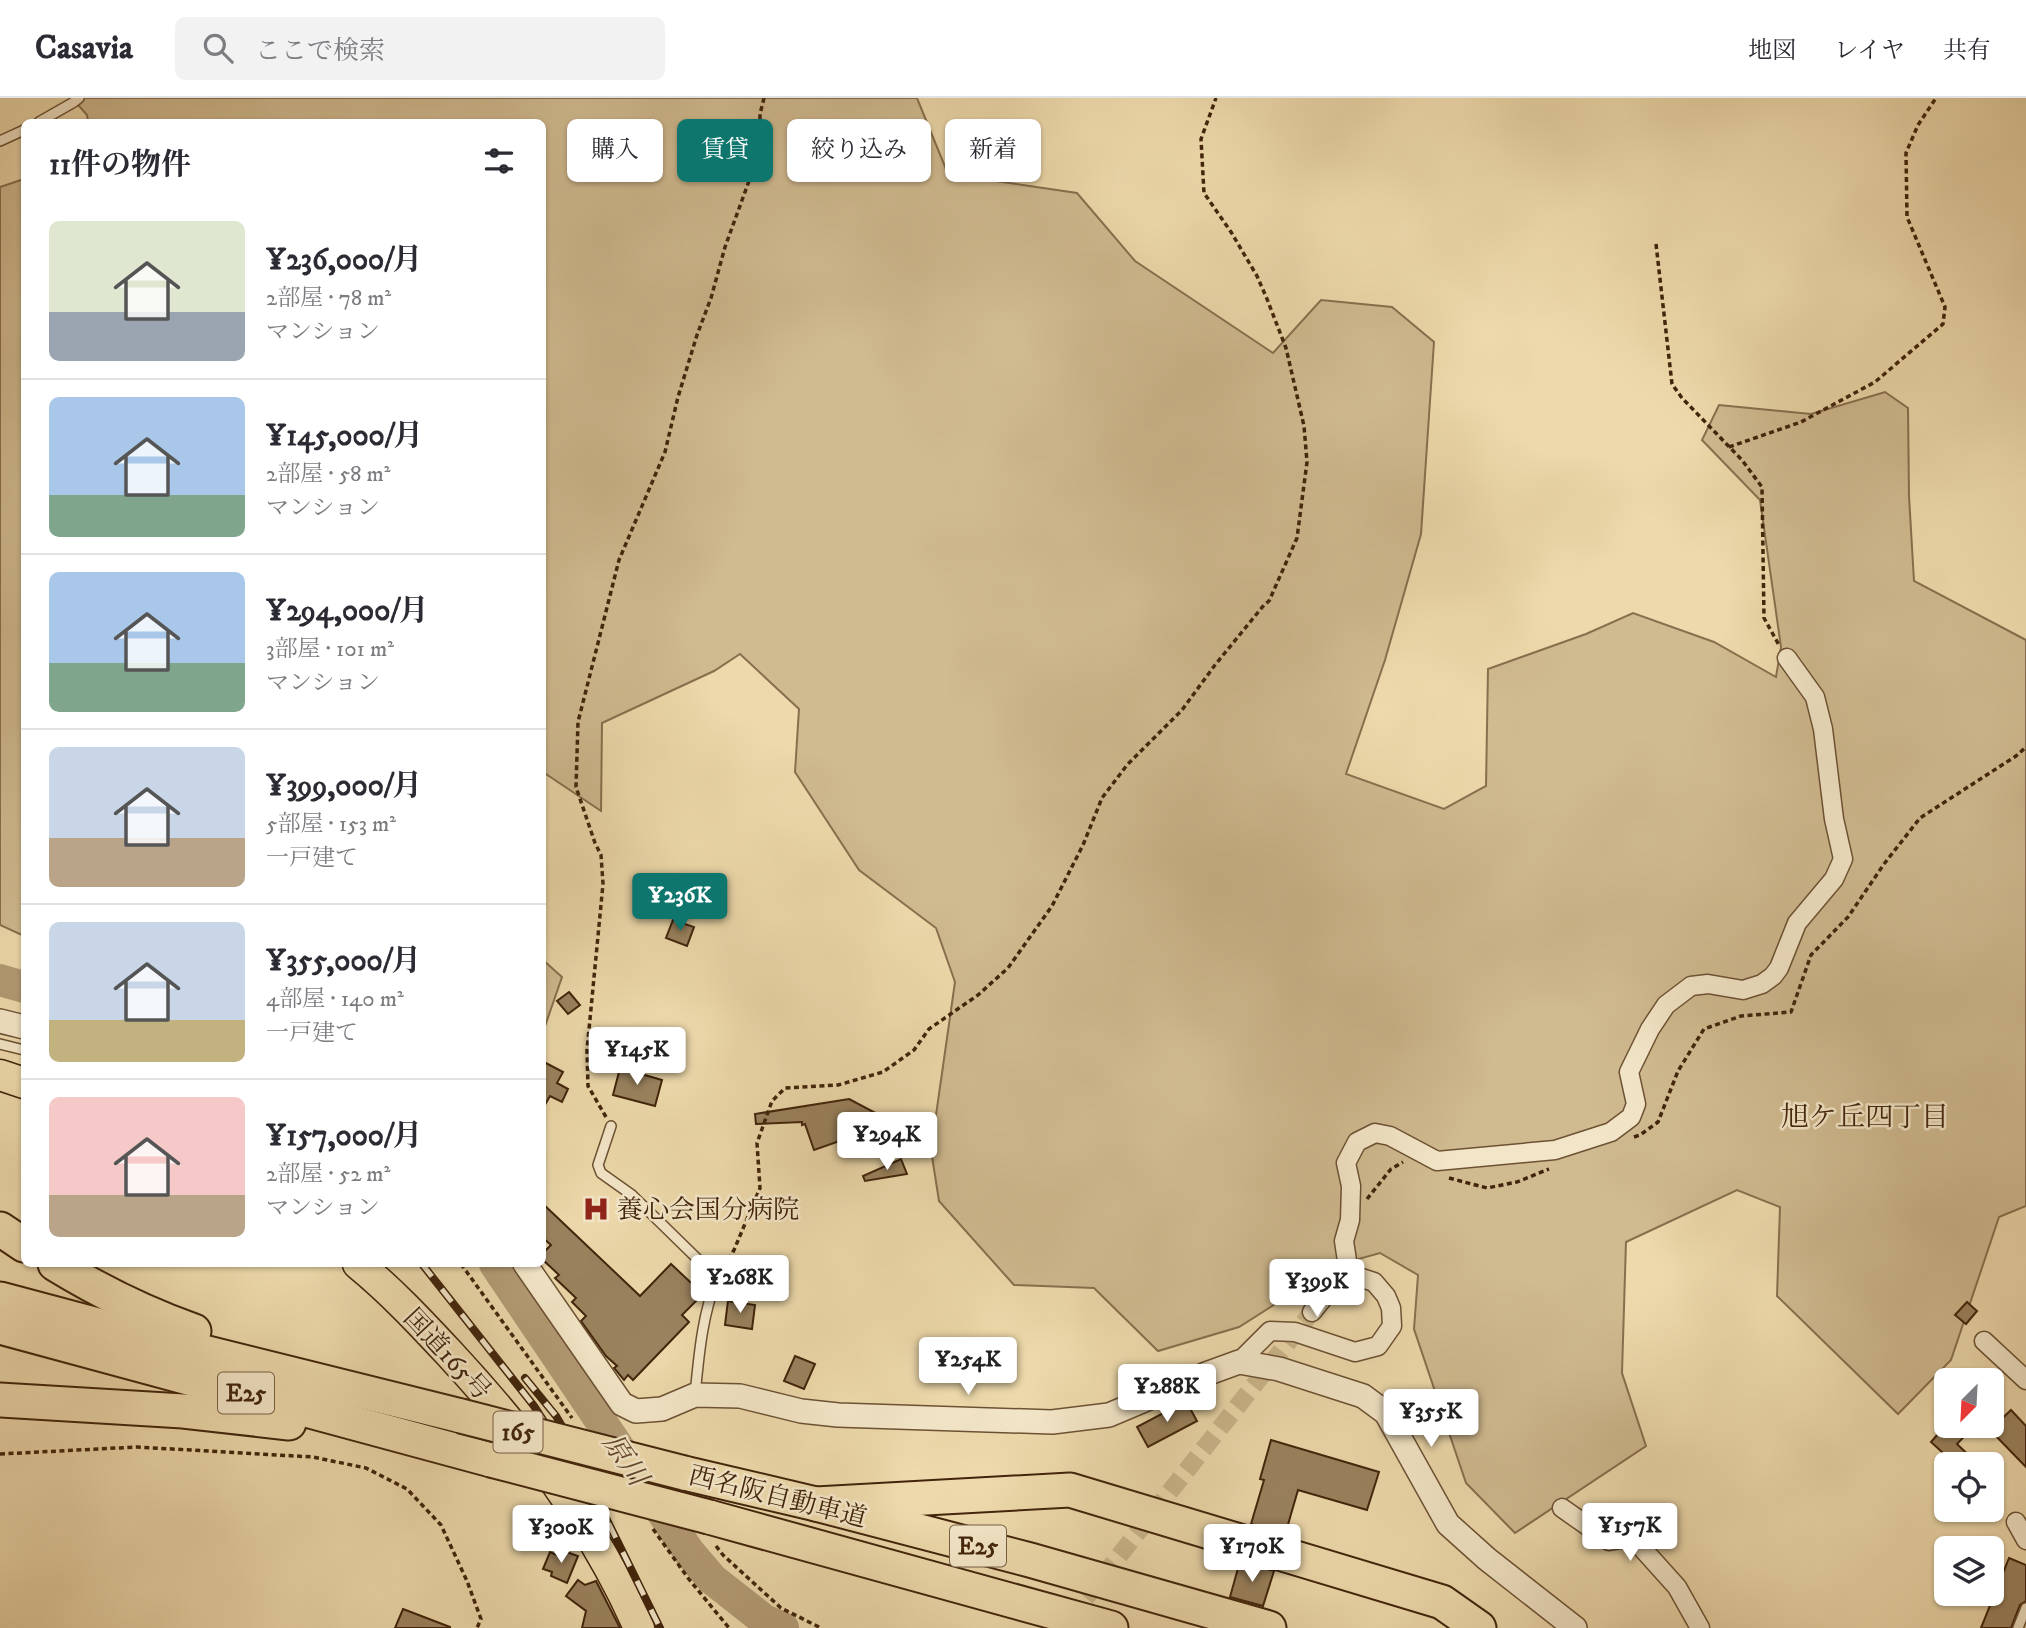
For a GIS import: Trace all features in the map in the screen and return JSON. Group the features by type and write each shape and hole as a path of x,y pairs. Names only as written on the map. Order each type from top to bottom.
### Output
{"highway":[{"path":"0,1075 21,1082"},
{"path":"0,1229 21,1243"},
{"path":"60,1267 113,1296 189,1329 254,1352 461,1416"},
{"name":"国道165号","path":"361,1267 444,1348 534,1452 573,1505 621,1587 639,1628"},
{"name":"西名阪自動車道","path":"0,1299 816,1504 1030,1560 1269,1628"},
{"name":"西名阪自動車道","path":"0,1327 1111,1628"},
{"path":"0,1399 258,1418 491,1460"},
{"path":"816,1504 1070,1490 1442,1602 1479,1628"}],"street":[{"path":"1349,1274 1344,1241 1350,1220 1351,1186 1346,1163 1357,1142 1375,1133 1390,1136 1437,1161 1555,1150 1611,1132 1631,1117 1636,1104 1629,1072 1650,1029 1666,1005 1691,986 1708,984 1742,990 1762,984 1779,968 1797,923 1834,879 1843,859 1834,819 1823,729 1815,697 1787,658"},
{"path":"0,1021 21,1026"},
{"path":"527,1267 622,1404 636,1411 663,1409 695,1395 740,1396 802,1411 838,1415 1052,1422 1109,1415 1239,1362 1270,1331 1295,1332 1355,1352 1378,1346 1392,1326 1391,1308 1386,1296 1374,1282 1349,1274 1336,1282 1312,1312"},
{"path":"1984,1341 2026,1380"},
{"path":"1239,1362 1279,1370 1363,1396 1386,1413 1447,1524 1487,1559 1576,1628"},
{"path":"1562,1508 1609,1541 1632,1537 1677,1587 1700,1628"},
{"path":"2016,1522 2026,1540"}],"lane":[{"path":"45,119 79,98"},
{"path":"0,141 21,131"},
{"path":"0,1044 21,1049"},
{"path":"611,1126 598,1165 601,1173 632,1195 718,1278 710,1295 701,1332 695,1395"},
{"path":"2018,1628 2026,1608"}],"path":[{"path":"611,1126 588,1086 587,1049 603,884 601,855 576,787 578,722 619,560 665,452 696,335 711,298 725,247 749,181 760,143 760,114 764,98"},
{"path":"718,1278 734,1250 760,1188 757,1143 772,1101 785,1088 838,1086 883,1072 914,1050 929,1029 978,995 1008,968 1052,905 1083,845 1102,798 1127,765 1182,709 1214,665 1269,601 1297,538 1307,461 1304,426 1286,348 1257,276 1204,193 1201,139 1216,98"},
{"path":"1729,447 1801,422 1875,382 1942,324 1945,307 1907,216 1906,153 1936,98"},
{"path":"1656,244 1672,384 1682,398 1742,460 1762,487 1764,618 1787,658"},
{"path":"1629,1138 1640,1135 1658,1122 1678,1071 1704,1029 1741,1016 1791,1012 1811,956 1849,917 1884,864 1920,818 2026,747"},
{"path":"1350,1220 1391,1169 1404,1161 1411,1166"},
{"path":"1442,1176 1488,1188 1517,1182 1558,1165"},
{"path":"0,1454 136,1447 313,1457 366,1468 407,1489 441,1525 481,1619 477,1628"}],"shaded area":[{"path":"72,98 917,98 926,119 787,119 787,182 931,182 931,132 945,167 945,182 1002,182 1077,193 1135,261 1273,353 1321,300 1392,307 1434,342 1421,534 1385,660 1346,774 1444,809 1486,786 1488,669 1586,634 1633,613 1714,642 1776,677 1781,647 1760,500 1702,440 1719,405 1811,414 1885,392 1908,408 1914,581 2026,640 2026,1206 1999,1217 1951,1360 1943,1368 1934,1368 1934,1377 1898,1414 1777,1296 1780,1207 1737,1190 1626,1242 1622,1373 1646,1446 1515,1533 1466,1483 1414,1329 1418,1275 1380,1253 1337,1265 1239,1327 1158,1351 1094,1288 1014,1285 939,1201 931,1150 955,982 936,928 859,870 795,772 799,709 740,654 714,671 602,723 601,811 546,774 546,119 88,119"},
{"path":"21,180 21,935 0,925 0,187"},
{"path":"546,963 562,977 546,1023"}],"building":[{"path":"673,920 694,927 687,946 666,938"},
{"path":"569,992 580,1005 568,1014 557,1001"},
{"path":"546,1063 563,1072 557,1083 568,1089 562,1102 550,1096 546,1103"},
{"path":"620,1068 662,1080 655,1106 613,1095"},
{"path":"849,1099 883,1117 854,1142 851,1137 814,1150 802,1122 756,1124 755,1114"},
{"path":"901,1159 907,1174 865,1181 863,1176"},
{"path":"546,1207 640,1296 671,1264 703,1294 682,1315 689,1322 633,1380 628,1375 624,1380 614,1368 617,1366 606,1356 581,1321 586,1316 572,1302 576,1298 555,1278 559,1275 546,1263 546,1250 551,1245 546,1241"},
{"path":"728,1301 755,1305 752,1329 725,1325"},
{"path":"1967,1302 1977,1311 1966,1324 1955,1315"},
{"path":"795,1356 815,1364 804,1389 784,1381"},
{"path":"1186,1401 1197,1421 1148,1447 1137,1427"},
{"path":"2011,1410 2026,1426 2026,1467 1998,1438 2004,1438 2004,1417"},
{"path":"1934,1438 1963,1438 1957,1444 1965,1452 1942,1452 1931,1442"},
{"path":"1271,1440 1379,1472 1367,1510 1298,1490 1285,1535 1251,1524 1264,1480 1260,1479"},
{"path":"561,1550 578,1556 567,1583 543,1569 550,1552 559,1556"},
{"path":"2009,1558 2026,1565 2026,1601 2020,1605 2011,1628 1981,1628 1990,1606 2004,1606 2004,1570"},
{"path":"1240,1561 1274,1571 1263,1606 1230,1597"},
{"path":"578,1580 585,1585 596,1581 620,1628 582,1628 586,1611 566,1596"},
{"path":"403,1609 450,1627 450,1628 395,1628"}],"waterway":[{"name":"原川","path":"0,980 21,986"},
{"name":"原川","path":"497,1267 689,1552 712,1579 764,1620 783,1628"}],"tunnel":[{"path":"1069,1619 1312,1312"}],"railway":[{"path":"424,1267 534,1406 606,1518 660,1628"},
{"path":"525,1378 556,1416 599,1489"}],"place":[{"name":"養心会国分病院","path":"596,1209"}],"district":[{"name":"旭ケ丘四丁目","path":"1865,1116"}]}
